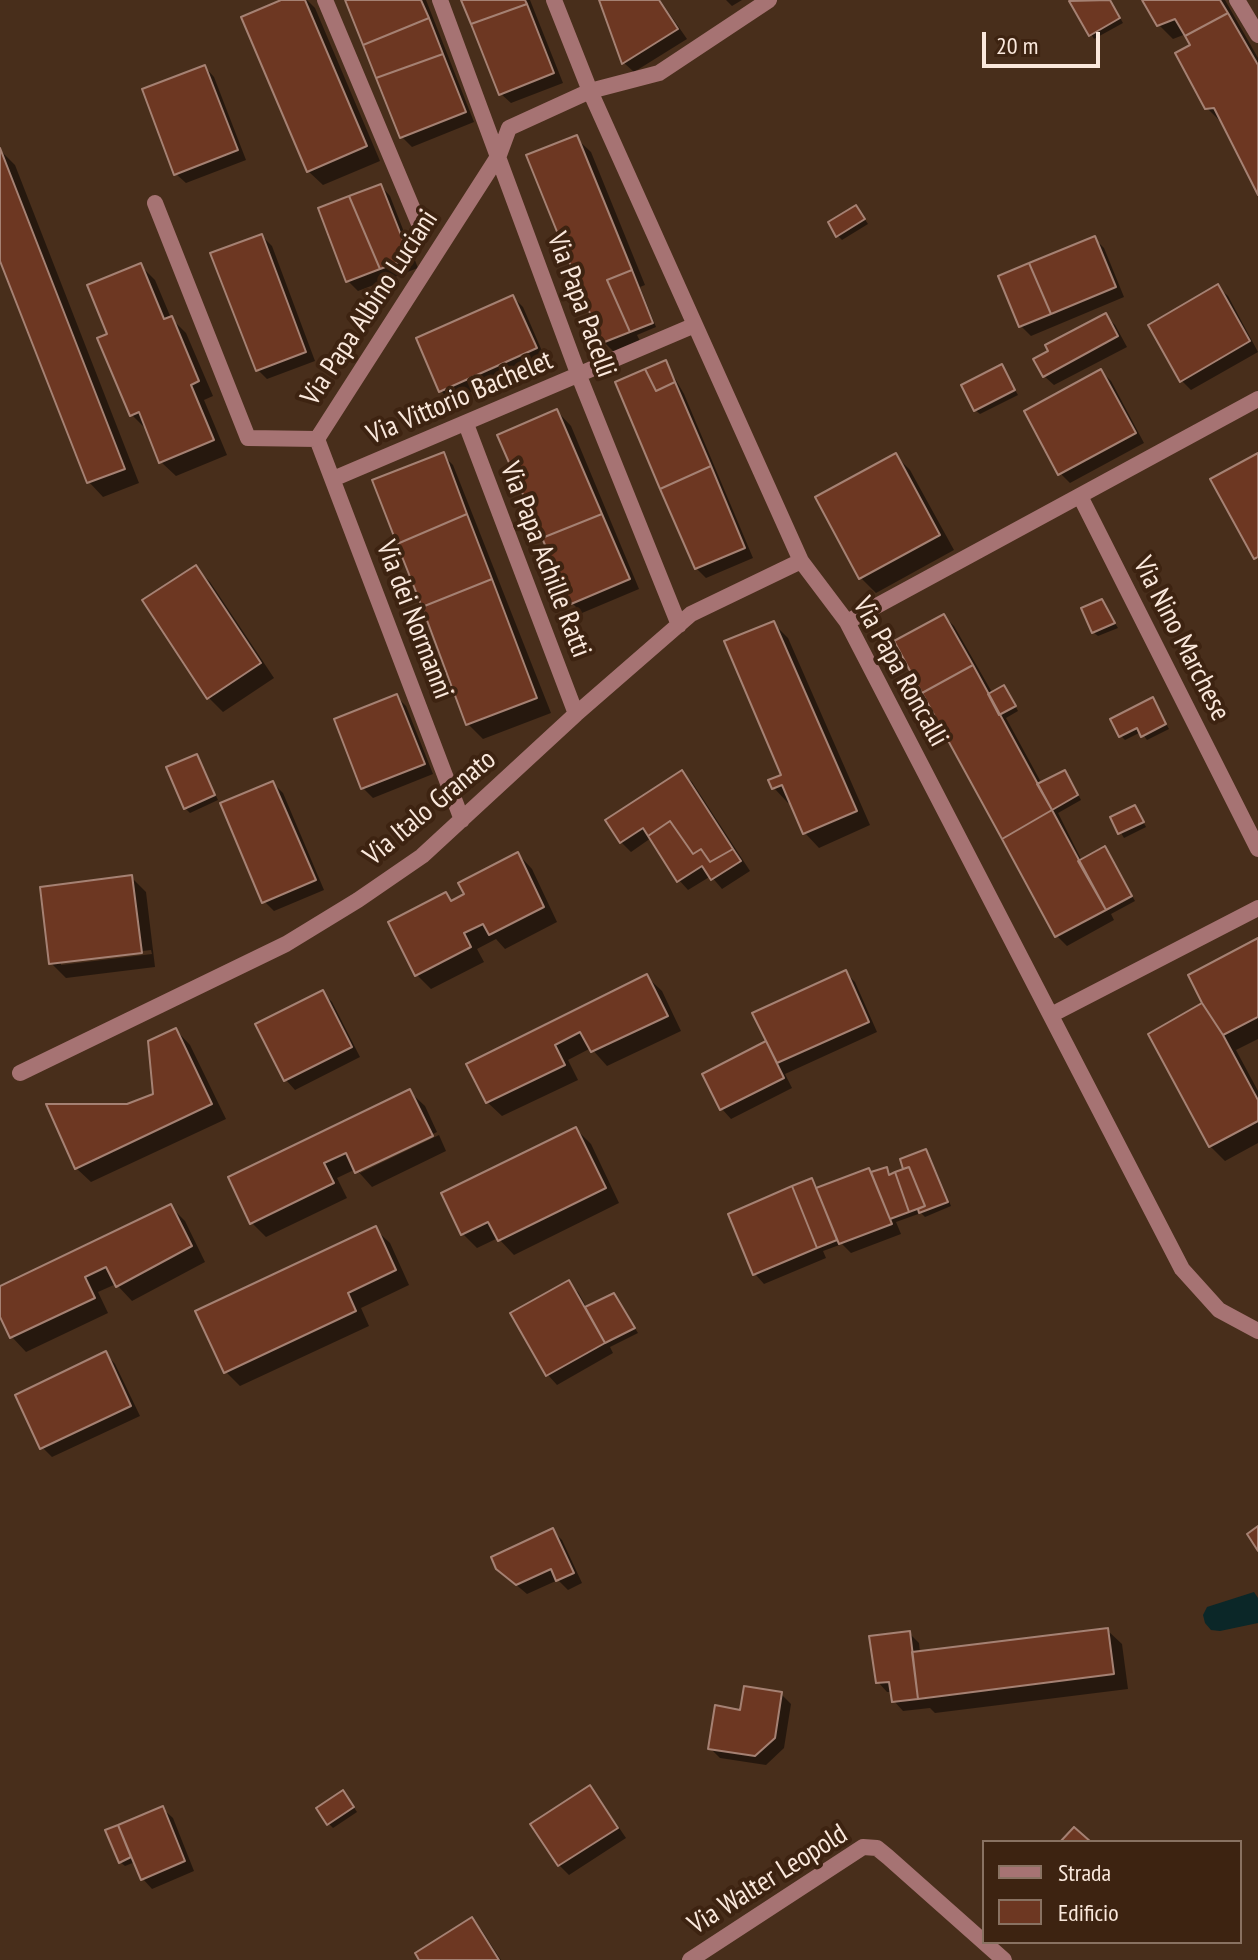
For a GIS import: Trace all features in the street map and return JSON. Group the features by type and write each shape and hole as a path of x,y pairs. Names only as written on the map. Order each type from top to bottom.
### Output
{"street":[{"path":"325,0 422,231"},
{"name":"Via Papa Pacelli","path":"440,0 579,376 679,625"},
{"name":"Via Papa Roncalli","path":"554,0 590,91 801,561 847,622 1182,1269 1219,1310 1258,1331"},
{"name":"Via Papa Albino Luciani","path":"155,203 248,438 317,439 499,155 509,128 590,91 659,73 769,0"},
{"path":"1237,0 1258,35"},
{"name":"Via Vittorio Bachelet","path":"333,479 695,325"},
{"path":"847,622 1258,399"},
{"name":"Via Papa Achille Ratti","path":"466,424 576,714"},
{"name":"Via dei Normanni","path":"317,439 462,820"},
{"name":"Via Nino Marchese","path":"1080,496 1258,849"},
{"name":"Via Italo Granato","path":"20,1073 286,944 422,856 576,714 691,614 801,561"},
{"path":"1051,1015 1258,908"},
{"name":"Via Walter Leopold","path":"690,1960 863,1847 877,1848 982,1940"},
{"name":"Via Walter Leopold","path":"986,1944 1004,1960"}],"water":[{"path":"1254,1592 1258,1598 1258,1623 1220,1631 1211,1630 1205,1623 1203,1615 1207,1607"}],"building":[{"path":"281,0 305,0 367,146 307,172 241,17"},
{"path":"345,0 421,0 429,18 363,45"},
{"path":"461,0 525,0 527,4 471,24"},
{"path":"599,0 659,0 678,29 622,64"},
{"path":"1110,0 1120,18 1089,36 1069,1"},
{"path":"1142,0 1220,0 1228,13 1185,36 1175,19 1157,26"},
{"path":"527,4 554,73 499,95 471,24"},
{"path":"1228,13 1258,65 1258,195 1214,108 1205,109 1175,53 1190,45 1185,36"},
{"path":"429,18 443,54 376,78 363,45"},
{"path":"443,54 466,112 400,138 376,78"},
{"path":"205,65 238,150 174,175 142,89"},
{"path":"577,135 632,270 607,280 630,332 602,343 526,155"},
{"path":"0,148 125,469 87,483 0,261"},
{"path":"381,184 410,258 380,269 349,196"},
{"path":"349,196 380,269 346,282 318,208"},
{"path":"856,205 865,219 836,237 828,222"},
{"path":"262,234 306,352 256,371 210,253"},
{"path":"1095,236 1116,287 1051,314 1029,263"},
{"path":"141,263 164,319 172,316 199,381 191,385 214,440 159,463 139,412 130,416 97,338 107,334 87,285"},
{"path":"1029,263 1051,314 1019,327 998,276"},
{"path":"632,270 653,323 630,332 607,280"},
{"path":"1218,284 1250,341 1180,382 1148,325"},
{"path":"513,295 537,348 439,392 416,338"},
{"path":"1106,313 1118,336 1043,377 1033,359 1048,351 1045,345"},
{"path":"666,360 675,382 656,391 645,369"},
{"path":"1002,364 1015,390 974,411 961,385"},
{"path":"645,369 656,391 675,382 711,466 660,489 615,382"},
{"path":"1101,369 1136,433 1058,475 1024,411"},
{"path":"557,409 602,514 542,538 497,435"},
{"path":"444,452 467,514 397,544 372,480"},
{"path":"896,453 940,535 859,579 815,497"},
{"path":"1258,453 1258,557 1254,559 1210,479"},
{"path":"711,466 745,548 695,569 660,489"},
{"path":"467,514 492,579 422,607 397,544"},
{"path":"602,514 630,579 571,604 542,538"},
{"path":"196,565 261,663 207,699 142,600"},
{"path":"492,579 537,698 466,725 422,607"},
{"path":"1102,599 1115,623 1092,633 1081,608"},
{"path":"944,614 973,665 922,693 894,641"},
{"path":"774,621 857,811 803,834 782,785 772,789 768,780 781,775 724,641"},
{"path":"973,665 1052,810 1002,839 922,693"},
{"path":"1004,685 1016,706 999,715 988,694"},
{"path":"397,694 425,764 361,789 334,719"},
{"path":"1153,697 1166,724 1141,737 1137,728 1119,737 1110,719"},
{"path":"197,754 215,795 184,809 166,767"},
{"path":"682,770 733,849 710,862 701,849 693,854 670,821 648,836 643,828 620,843 605,820"},
{"path":"1065,770 1078,795 1052,810 1037,784"},
{"path":"273,781 316,880 262,903 220,803"},
{"path":"1135,805 1144,822 1118,834 1110,817"},
{"path":"1052,810 1106,910 1055,937 1002,839"},
{"path":"670,821 693,854 701,849 710,862 733,849 741,861 711,880 702,866 677,882 648,836"},
{"path":"1105,846 1132,896 1106,910 1078,861"},
{"path":"518,852 544,907 489,935 483,924 464,933 471,947 415,976 388,922 446,892 451,901 464,894 458,883"},
{"path":"132,875 142,953 49,964 40,887"},
{"path":"1258,938 1258,1017 1223,1035 1188,975"},
{"path":"846,970 869,1022 777,1063 752,1013"},
{"path":"647,974 668,1016 591,1052 580,1032 555,1045 565,1065 486,1103 466,1064"},
{"path":"323,990 352,1047 284,1081 255,1024"},
{"path":"1202,1003 1258,1100 1258,1121 1209,1147 1148,1034"},
{"path":"176,1028 212,1104 75,1169 46,1104 127,1104 153,1094 148,1041"},
{"path":"766,1041 784,1078 720,1110 702,1074"},
{"path":"410,1089 433,1136 355,1173 346,1153 324,1163 334,1183 250,1224 228,1177"},
{"path":"576,1127 606,1188 498,1241 488,1222 461,1235 441,1193"},
{"path":"926,1149 948,1202 919,1213 918,1209 925,1206 909,1167 903,1169 900,1159"},
{"path":"887,1167 889,1175 895,1172 909,1212 890,1219 871,1172"},
{"path":"909,1167 925,1206 909,1212 895,1172"},
{"path":"869,1168 892,1224 839,1244 816,1188"},
{"path":"812,1178 837,1240 817,1248 792,1186"},
{"path":"792,1186 817,1248 753,1275 728,1214"},
{"path":"171,1204 192,1246 116,1287 106,1267 85,1277 95,1298 10,1338 0,1317 0,1286"},
{"path":"376,1226 396,1270 348,1293 356,1311 224,1373 195,1311"},
{"path":"569,1280 605,1343 546,1376 510,1313"},
{"path":"614,1293 635,1328 605,1343 585,1307"},
{"path":"106,1351 131,1406 40,1449 15,1395"},
{"path":"1258,1526 1258,1551 1247,1534"},
{"path":"553,1528 574,1573 556,1581 551,1569 516,1585 496,1569 491,1557"},
{"path":"1108,1628 1114,1674 918,1699 912,1652"},
{"path":"910,1631 918,1699 892,1702 889,1682 876,1683 869,1636"},
{"path":"744,1686 782,1692 775,1738 755,1756 708,1749 715,1705 740,1710"},
{"path":"590,1785 618,1828 558,1866 530,1824"},
{"path":"343,1790 354,1807 327,1825 316,1808"},
{"path":"163,1806 185,1861 141,1880 118,1825"},
{"path":"118,1825 131,1857 119,1863 105,1830"},
{"path":"1074,1827 1089,1840 1062,1840"},
{"path":"472,1917 499,1960 419,1960 415,1953"}]}
